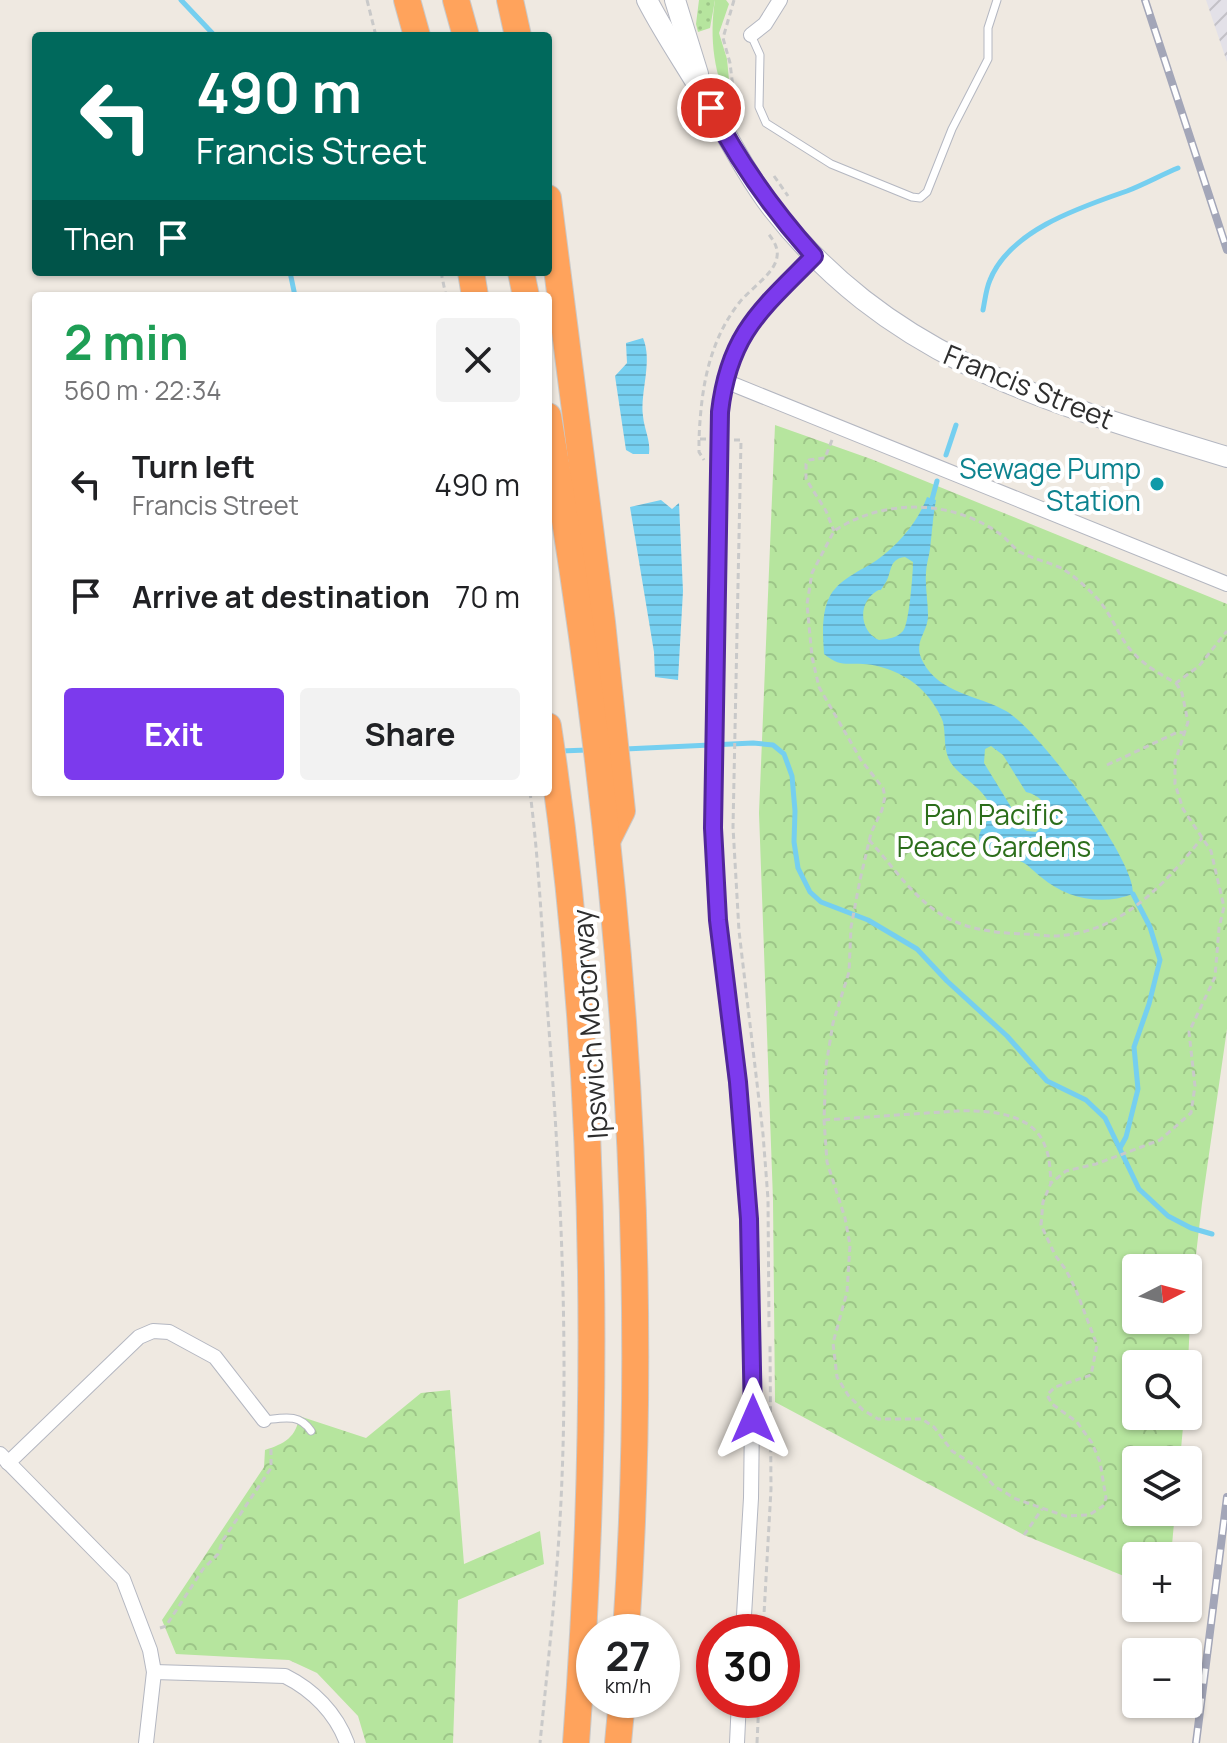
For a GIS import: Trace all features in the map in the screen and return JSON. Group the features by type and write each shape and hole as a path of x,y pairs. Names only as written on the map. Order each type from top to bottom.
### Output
{"highway":[{"path":"407,0 416,32"},
{"path":"456,0 465,32"},
{"path":"510,0 517,32"},
{"path":"552,236 600,695"},
{"name":"Ipswich Motorway","path":"552,437 600,695 611,791 607,841 624,1025 632,1197 635,1431 627,1614"},
{"name":"Ipswich Motorway","path":"552,754 579,1002 590,1208 591,1447 576,1743"},
{"path":"618,1743 620,1718"}],"main road":[{"name":"Francis Street","path":"647,0 745,170 783,221 814,256 893,322 971,368 1047,398 1227,457"},
{"name":"Francis Street","path":"675,0 703,94"}],"street":[{"path":"751,35 765,24 780,0"},
{"path":"744,1614 753,1419 749,1219 738,1082 718,920 713,784 720,412 725,381 736,347 753,318 814,256"},
{"path":"725,381 1227,584"},
{"path":"146,1743 154,1672 150,1650 123,1579 4,1458 139,1337 153,1331 169,1332 215,1357 264,1420"},
{"path":"154,1672 285,1676 303,1685 339,1722 347,1743"},
{"path":"737,1743 738,1718"}],"lane":[{"path":"751,35 760,55 759,107 766,123 831,164 920,198 927,192 952,129 988,59 988,28 997,0"},
{"path":"264,1420 295,1417 306,1423 311,1431"}],"path":[{"path":"367,0 375,32"},
{"path":"734,0 723,38 730,63 738,124"},
{"path":"769,170 789,198"},
{"path":"706,439 699,439 700,413 711,356 722,329 737,306 777,259 776,244 762,226"},
{"path":"834,531 826,511 806,479 805,470 809,460 825,458 837,425"},
{"path":"732,785 741,440 734,440"},
{"path":"918,506 968,517 997,532 1019,552 1063,569 1095,596 1113,617 1123,639 1139,659 1176,683 1188,716 1175,762 1175,784 1183,809 1212,855 1224,907 1215,977 1189,1032 1195,1086 1193,1106 1186,1119 1160,1140 1136,1151 1066,1171 1051,1183 1043,1202 1041,1225 1076,1290 1097,1345 1091,1375 1055,1387 1047,1397 1052,1404 1073,1417 1092,1443 1103,1471 1106,1498 1103,1506 1083,1516 1065,1516 1042,1509 994,1486 977,1467 952,1451 934,1427 922,1419 878,1419 848,1395 837,1377 834,1333 847,1292 850,1245 827,1162 824,1120 830,1038 849,972 851,927 869,840 882,810 884,793 819,687 808,632 807,604 812,573 834,531 865,516 918,506"},
{"path":"1176,683 1199,666 1227,631"},
{"path":"1107,765 1178,732 1184,733"},
{"path":"530,796 557,1130 563,1320 560,1512 540,1743"},
{"path":"869,840 936,911 966,926 998,934 1057,936 1092,928 1130,912 1175,873 1203,838"},
{"path":"824,1120 968,1111 1007,1115 1031,1128 1041,1138 1047,1153 1051,1183"},
{"path":"160,1628 166,1626 203,1569 218,1554 223,1540 271,1468 271,1445"},
{"path":"1024,1535 1042,1509"},
{"path":"757,1743 758,1718"}],"shaded area":[{"path":"1206,0 1227,0 1227,62"}],"green space":[{"path":"699,0 715,0 710,28 698,32 696,24"},
{"path":"715,0 726,0 729,4 719,33 727,59 732,111 714,57"},
{"name":"Pan Pacific Peace Gardens","path":"775,425 871,459 1227,604 1227,1029 1196,1254 1122,1254 1122,1334 1189,1334 1189,1350 1122,1350 1122,1430 1183,1430 1181,1446 1122,1446 1122,1526 1174,1526 1172,1542 1122,1542 1122,1575 1024,1535 775,1402 773,1200 759,813"},
{"path":"450,1390 464,1564 540,1531 544,1564 458,1600 453,1743 366,1743 358,1716 317,1673 289,1660 176,1654 162,1620 264,1467 265,1450 288,1439 296,1429 299,1416 366,1438 421,1393"}],"water":[{"path":"643,338 647,367 643,416 649,454 633,454 626,450 615,376 627,363 626,343"},
{"path":"927,497 936,500 926,570 927,622 919,649 923,662 930,673 949,687 1006,711 1039,742 1082,796 1119,853 1130,877 1133,894 1109,900 1073,895 1051,885 1022,862 986,852 979,837 990,814 988,802 948,758 943,722 929,698 896,672 871,665 838,663 824,654 824,618 833,591 893,547 913,524","holes":["905,557 913,562 905,627 895,637 879,640 868,631 863,611 869,598 887,581 895,561","991,746 1003,755 1026,792 1043,803 1046,814 1036,832 1018,826 1011,807 984,763 985,749"]},
{"path":"661,500 672,509 679,503 683,591 678,680 655,677 654,652 630,507"}],"waterway":[{"path":"181,0 211,32"},
{"path":"983,310 989,283 1000,262 1030,234 1069,213 1178,168"},
{"path":"291,276 294,292"},
{"path":"946,455 956,425"},
{"path":"931,503 937,481"},
{"path":"625,749 753,743 773,745 784,754 792,776 798,868 810,892 821,902 868,920 917,949 1007,1036 1047,1081 1086,1100 1105,1118 1139,1189 1168,1216 1212,1234"},
{"path":"561,751 587,750"},
{"path":"1120,1148 1126,1137 1138,1089 1134,1047 1160,960 1150,927 1133,894"}],"railway":[{"path":"1145,0 1227,250"},
{"path":"1196,1743 1227,1497"}],"place":[{"name":"Sewage Pump Station","path":"1157,484"}],"route":[{"path":"711,108 745,170 814,256 766,303 747,327 728,369 720,412 713,828 718,920 738,1082 749,1219 753,1419"}]}
